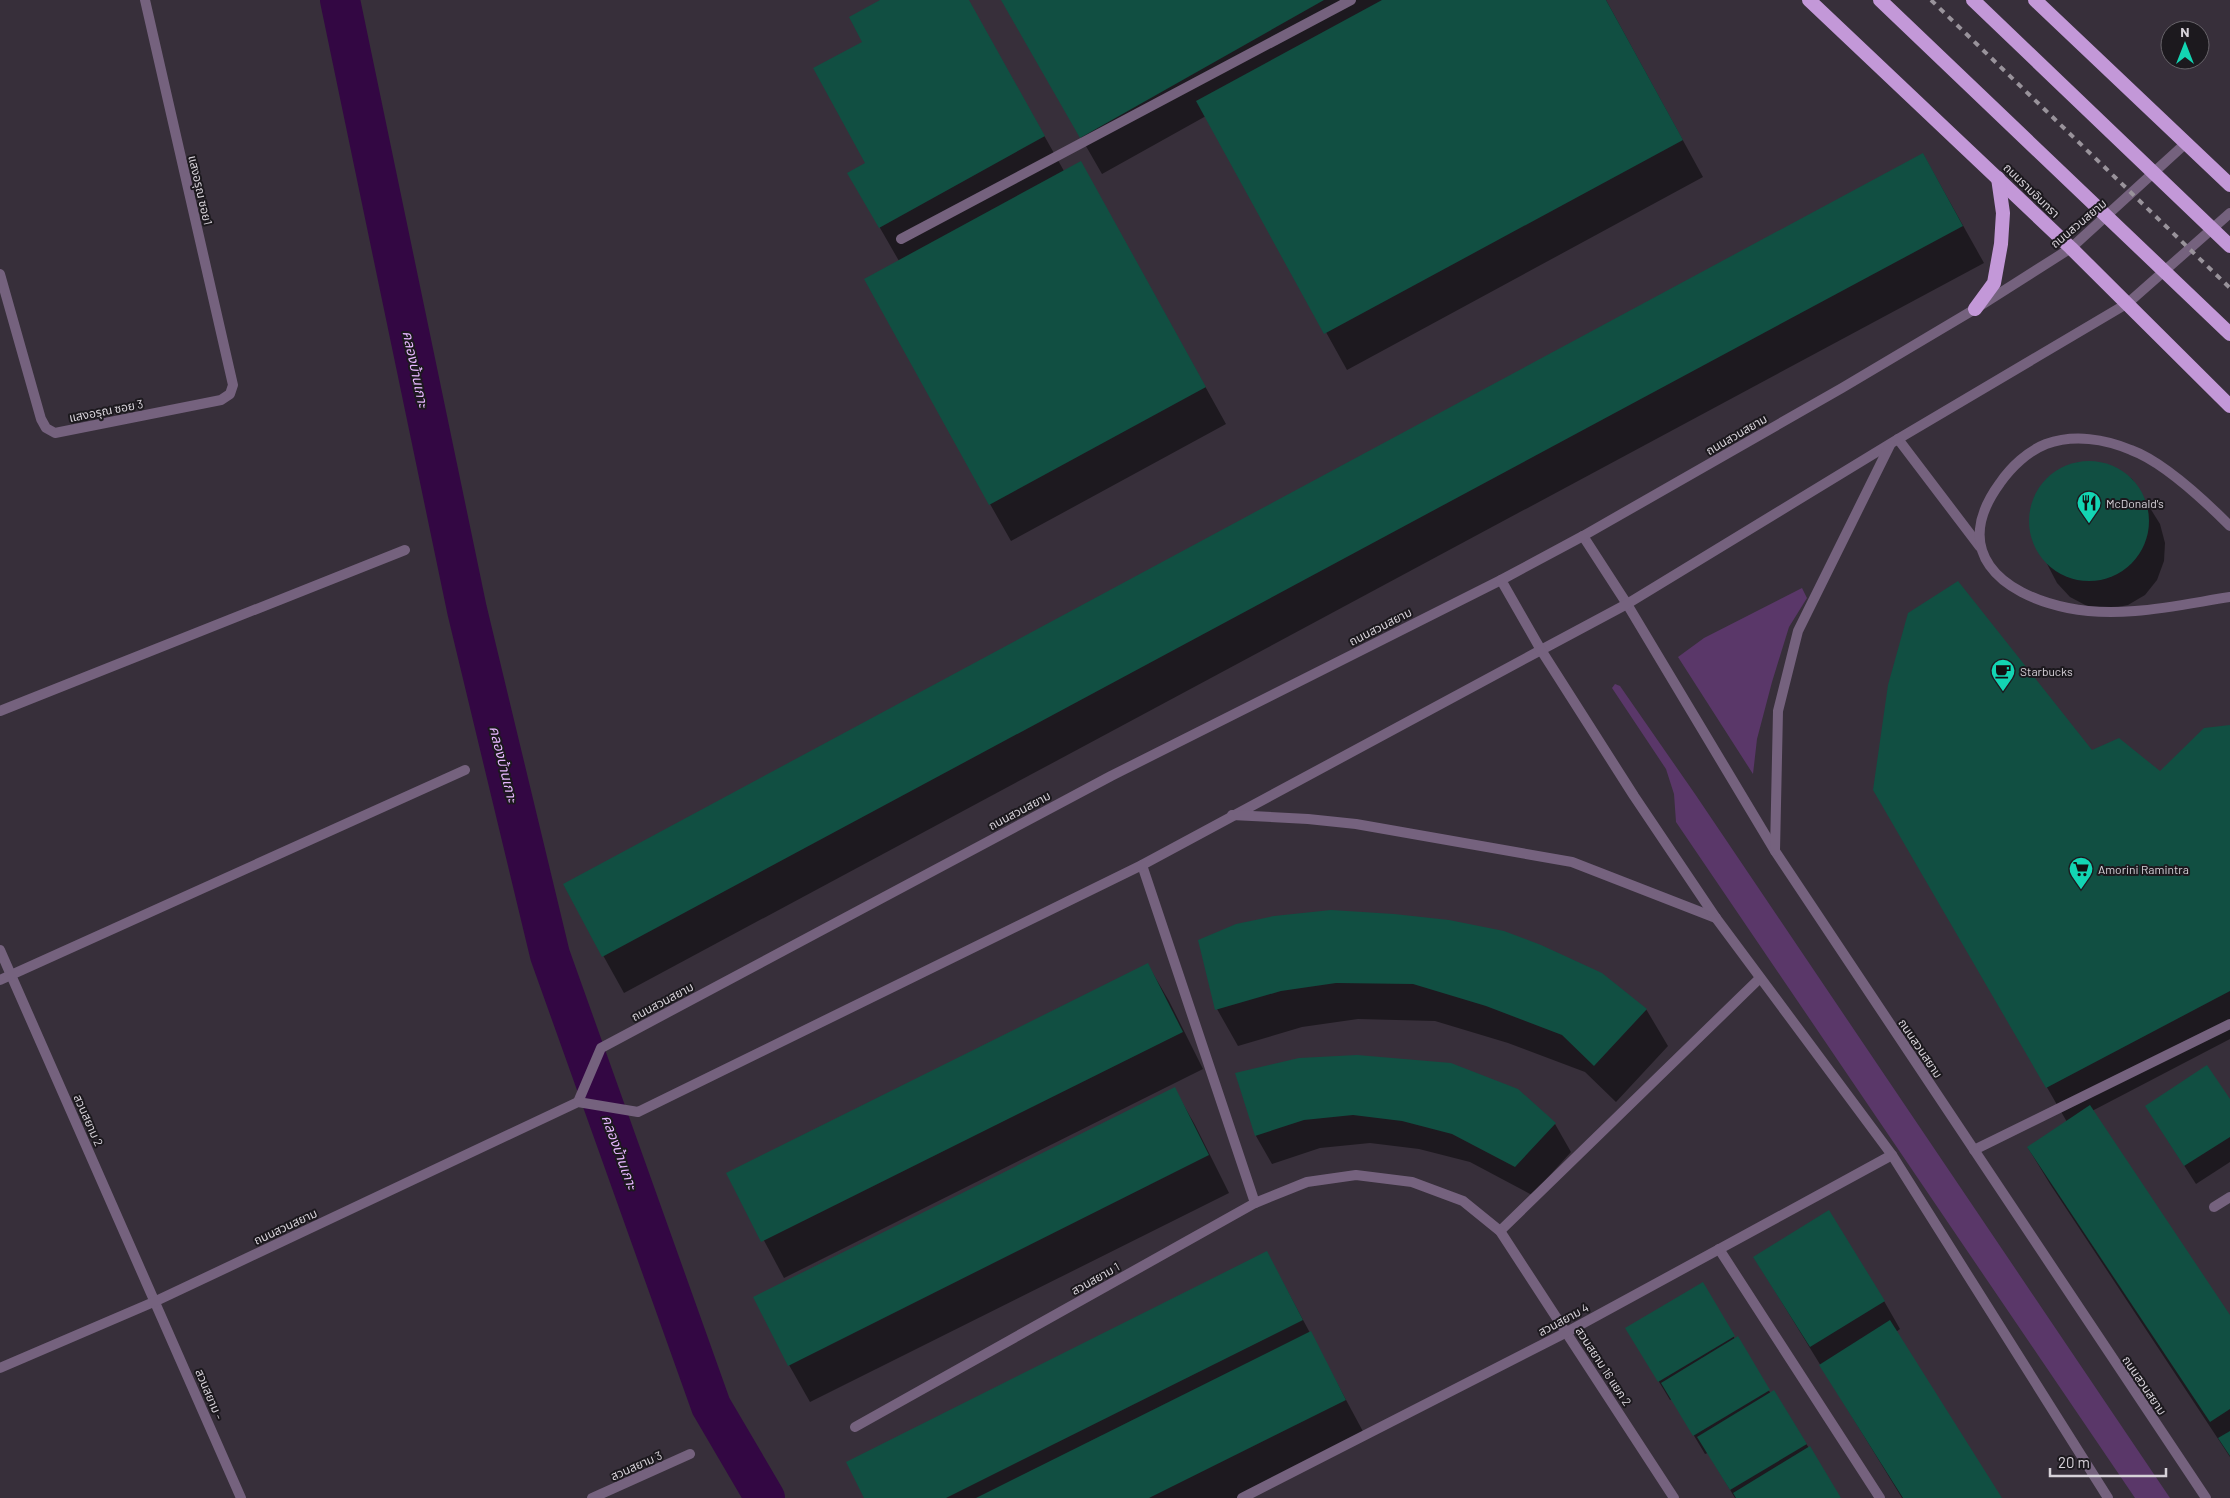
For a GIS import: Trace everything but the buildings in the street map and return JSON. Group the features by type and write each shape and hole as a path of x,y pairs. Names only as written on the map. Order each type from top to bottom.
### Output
{"highway":[{"name":"ถนนรามอินทรา","path":"1809,0 2071,248 2230,406"},
{"path":"1880,0 2230,334"},
{"path":"1973,0 2230,246"},
{"path":"2035,0 2230,184"},
{"path":"1975,309 1994,284 2001,244 2003,213 1998,178"}],"street":[{"name":"แสงอรุณ ซอย1","path":"146,0 233,386"},
{"path":"901,238 1350,0"},
{"name":"ถนนสวนสยาม","path":"0,1368 156,1300 580,1101 602,1048 1111,776 1501,580 1583,536 1833,393 1975,309 2071,248 2186,143"},
{"path":"580,1101 638,1112 1142,865 1627,604 2128,303 2230,213"},
{"name":"แสงอรุณ ซอย 3","path":"0,274 41,420 46,428 55,433 222,400 230,394 233,386"},
{"path":"1980,547 1980,530 1983,514 1988,501 2006,475 2025,457 2045,444 2078,439 2113,444 2148,457 2183,484 2230,526"},
{"path":"1894,442 1980,547 1985,559 1994,571 2012,585 2035,598 2070,609 2114,612 2230,597"},
{"path":"1775,851 1778,711 1798,631 1894,442"},
{"name":"ถนนสวนสยาม","path":"1583,536 1627,604 1775,851 2206,1498"},
{"path":"0,711 405,550"},
{"path":"1501,580 1541,650 1634,796 1716,918 1892,1155 2108,1498"},
{"path":"0,980 465,770"},
{"path":"1232,815 1308,819 1356,824 1572,862 1716,918"},
{"path":"1142,865 1255,1203"},
{"name":"สวนสยาม 2","path":"0,950 156,1300"},
{"path":"1500,1231 1760,978"},
{"path":"1974,1150 2230,1024"},
{"name":"สวนสยาม 4","path":"1242,1498 1567,1332 1892,1155"},
{"name":"สวนสยาม 1","path":"855,1427 1255,1203 1307,1182 1356,1175"},
{"name":"สวนสยาม 16 แยก 2","path":"1356,1175 1412,1182 1463,1201 1500,1231 1674,1498"},
{"path":"2214,1207 2230,1198"},
{"path":"1719,1249 1880,1498"},
{"name":"สวนสยาม -","path":"156,1300 241,1498"},
{"name":"สวนสยาม 3","path":"592,1498 690,1454"}],"shaded area":[{"path":"1802,588 1807,598 1789,627 1772,682 1757,739 1753,774 1678,657 1704,638"},
{"path":"1615,684 1620,686 1695,794 2170,1498 2135,1498 1676,822 1674,794 1666,769 1612,688"}],"waterway":[{"name":"คลองบ้านเกาะ","path":"340,0 467,610 550,955 711,1406 765,1498"}],"railway":[{"path":"1931,0 2230,288"}],"place":[{"name":"McDonald's","path":"2089,524"},
{"name":"Starbucks","path":"2003,692"},
{"name":"Amorini Ramintra","path":"2081,890"}]}
